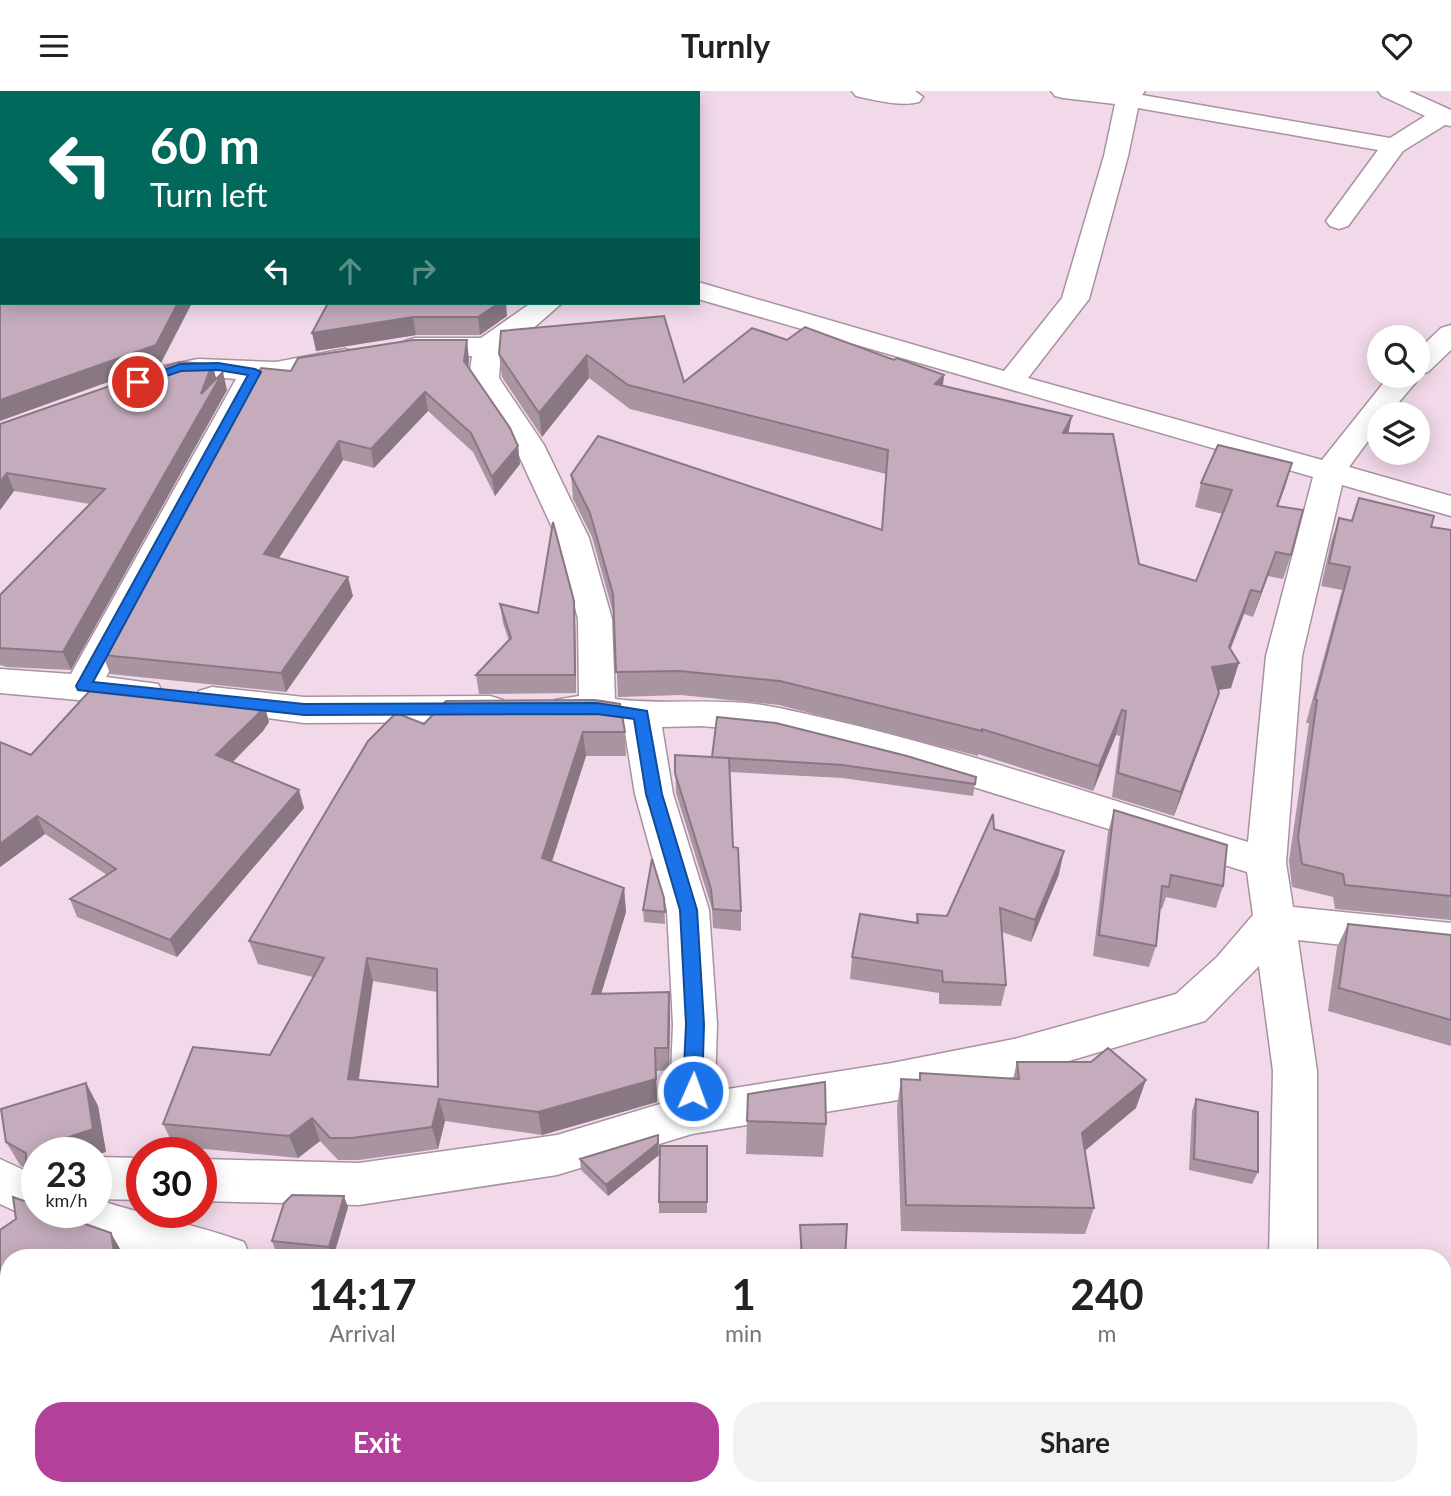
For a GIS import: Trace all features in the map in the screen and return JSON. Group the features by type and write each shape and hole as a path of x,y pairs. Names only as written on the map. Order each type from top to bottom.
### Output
{"street":[{"path":"864,91 909,101"},
{"path":"1063,91 1130,95 1394,146"},
{"path":"1390,91 1446,118"},
{"path":"1010,382 1075,299 1116,156 1130,95"},
{"path":"1339,221 1394,146 1446,118"},
{"path":"700,291 1010,382 1451,506"},
{"path":"132,384 180,368 218,366 255,372 416,347 487,347 512,333 546,305"},
{"path":"1430,354 1451,334"},
{"path":"487,347 484,378 529,445 573,538 595,619 597,709"},
{"path":"83,686 255,372"},
{"path":"1293,1249 1295,1071 1272,922 1266,863 1284,656 1330,471 1393,388"},
{"path":"0,681 83,686 304,710 597,709 641,715 702,713 776,719 910,753 1266,863"},
{"path":"641,715 654,794 688,910 695,1024 692,1114"},
{"path":"217,1180 359,1184 557,1155 692,1114 892,1082 1014,1058 1190,1008 1232,969 1272,922"},
{"path":"1272,922 1451,940"},
{"path":"0,1178 21,1177"},
{"path":"0,1178 21,1190"},
{"path":"112,1227 192,1249"}],"building":[{"path":"0,305 177,305 156,345 0,400"},
{"path":"327,305 496,305 478,317 413,317 312,333"},
{"path":"664,316 684,382 752,328 787,340 805,327 894,360 897,358 944,375 935,384 1072,416 1063,433 1113,434 1139,564 1196,581 1232,490 1201,483 1218,445 1292,463 1277,506 1303,510 1291,555 1276,552 1261,592 1251,590 1229,647 1239,663 1212,667 1219,693 1181,792 1118,773 1126,711 1122,710 1099,766 982,729 780,681 680,671 616,672 613,594 590,513 571,475 598,436 882,530 888,450 628,385 587,355 539,413 499,354 501,331"},
{"path":"413,340 467,340 464,361 510,428 518,446 492,477 471,433 425,392 371,449 339,441 264,554 348,577 281,673 103,655 261,368 291,371 298,358"},
{"path":"179,362 212,364 201,394 223,372 63,652 0,648 0,595 105,489 7,473 0,482 0,424"},
{"path":"1359,498 1434,516 1431,527 1451,530 1451,896 1345,885 1343,874 1302,864 1298,837 1317,700 1315,699 1350,567 1329,563 1339,518 1352,521"},
{"path":"553,522 574,601 575,675 476,675 511,638 500,604 538,613"},
{"path":"95,685 264,704 258,714 216,755 299,790 170,940 70,899 116,869 37,816 0,844 0,742 31,755"},
{"path":"595,700 620,704 625,732 583,732 542,858 624,888 592,994 669,992 668,1048 655,1048 656,1079 538,1112 439,1099 432,1127 352,1138 330,1138 312,1118 289,1136 163,1124 193,1047 270,1055 324,958 249,941 368,741 396,713 424,724 446,701","holes":["367,958 437,969 438,1087 348,1079"]},
{"path":"717,717 776,723 907,756 976,777 975,784 842,765 712,757"},
{"path":"675,755 729,758 733,847 738,848 741,911 713,909 711,889 675,773"},
{"path":"1114,810 1227,845 1223,886 1171,875 1169,887 1162,886 1156,946 1099,935"},
{"path":"993,814 994,829 1064,851 1035,920 1000,908 1006,985 943,982 942,971 852,957 860,914 918,923 917,914 947,916"},
{"path":"652,859 664,898 665,912 643,910"},
{"path":"1348,924 1451,935 1451,1020 1339,988"},
{"path":"1108,1048 1146,1080 1082,1133 1094,1208 906,1205 901,1079 920,1080 920,1073 1019,1079 1017,1062 1091,1062"},
{"path":"825,1082 826,1124 747,1121 748,1094"},
{"path":"86,1083 93,1129 69,1137 21,1137 21,1150 6,1142 1,1109"},
{"path":"1196,1099 1258,1112 1258,1172 1194,1159"},
{"path":"658,1135 658,1143 606,1185 580,1159"},
{"path":"660,1146 707,1146 707,1202 659,1202"},
{"path":"292,1195 344,1196 329,1247 272,1241 284,1203"},
{"path":"13,1197 21,1200 21,1228 97,1228 111,1233 114,1249 0,1249 0,1230 16,1219"},
{"path":"847,1224 846,1249 801,1249 800,1225"}],"route":[{"path":"138,382 180,368 218,366 255,372 83,686 304,710 597,709 641,715 654,794 688,910 695,1024 693,1091"}]}
